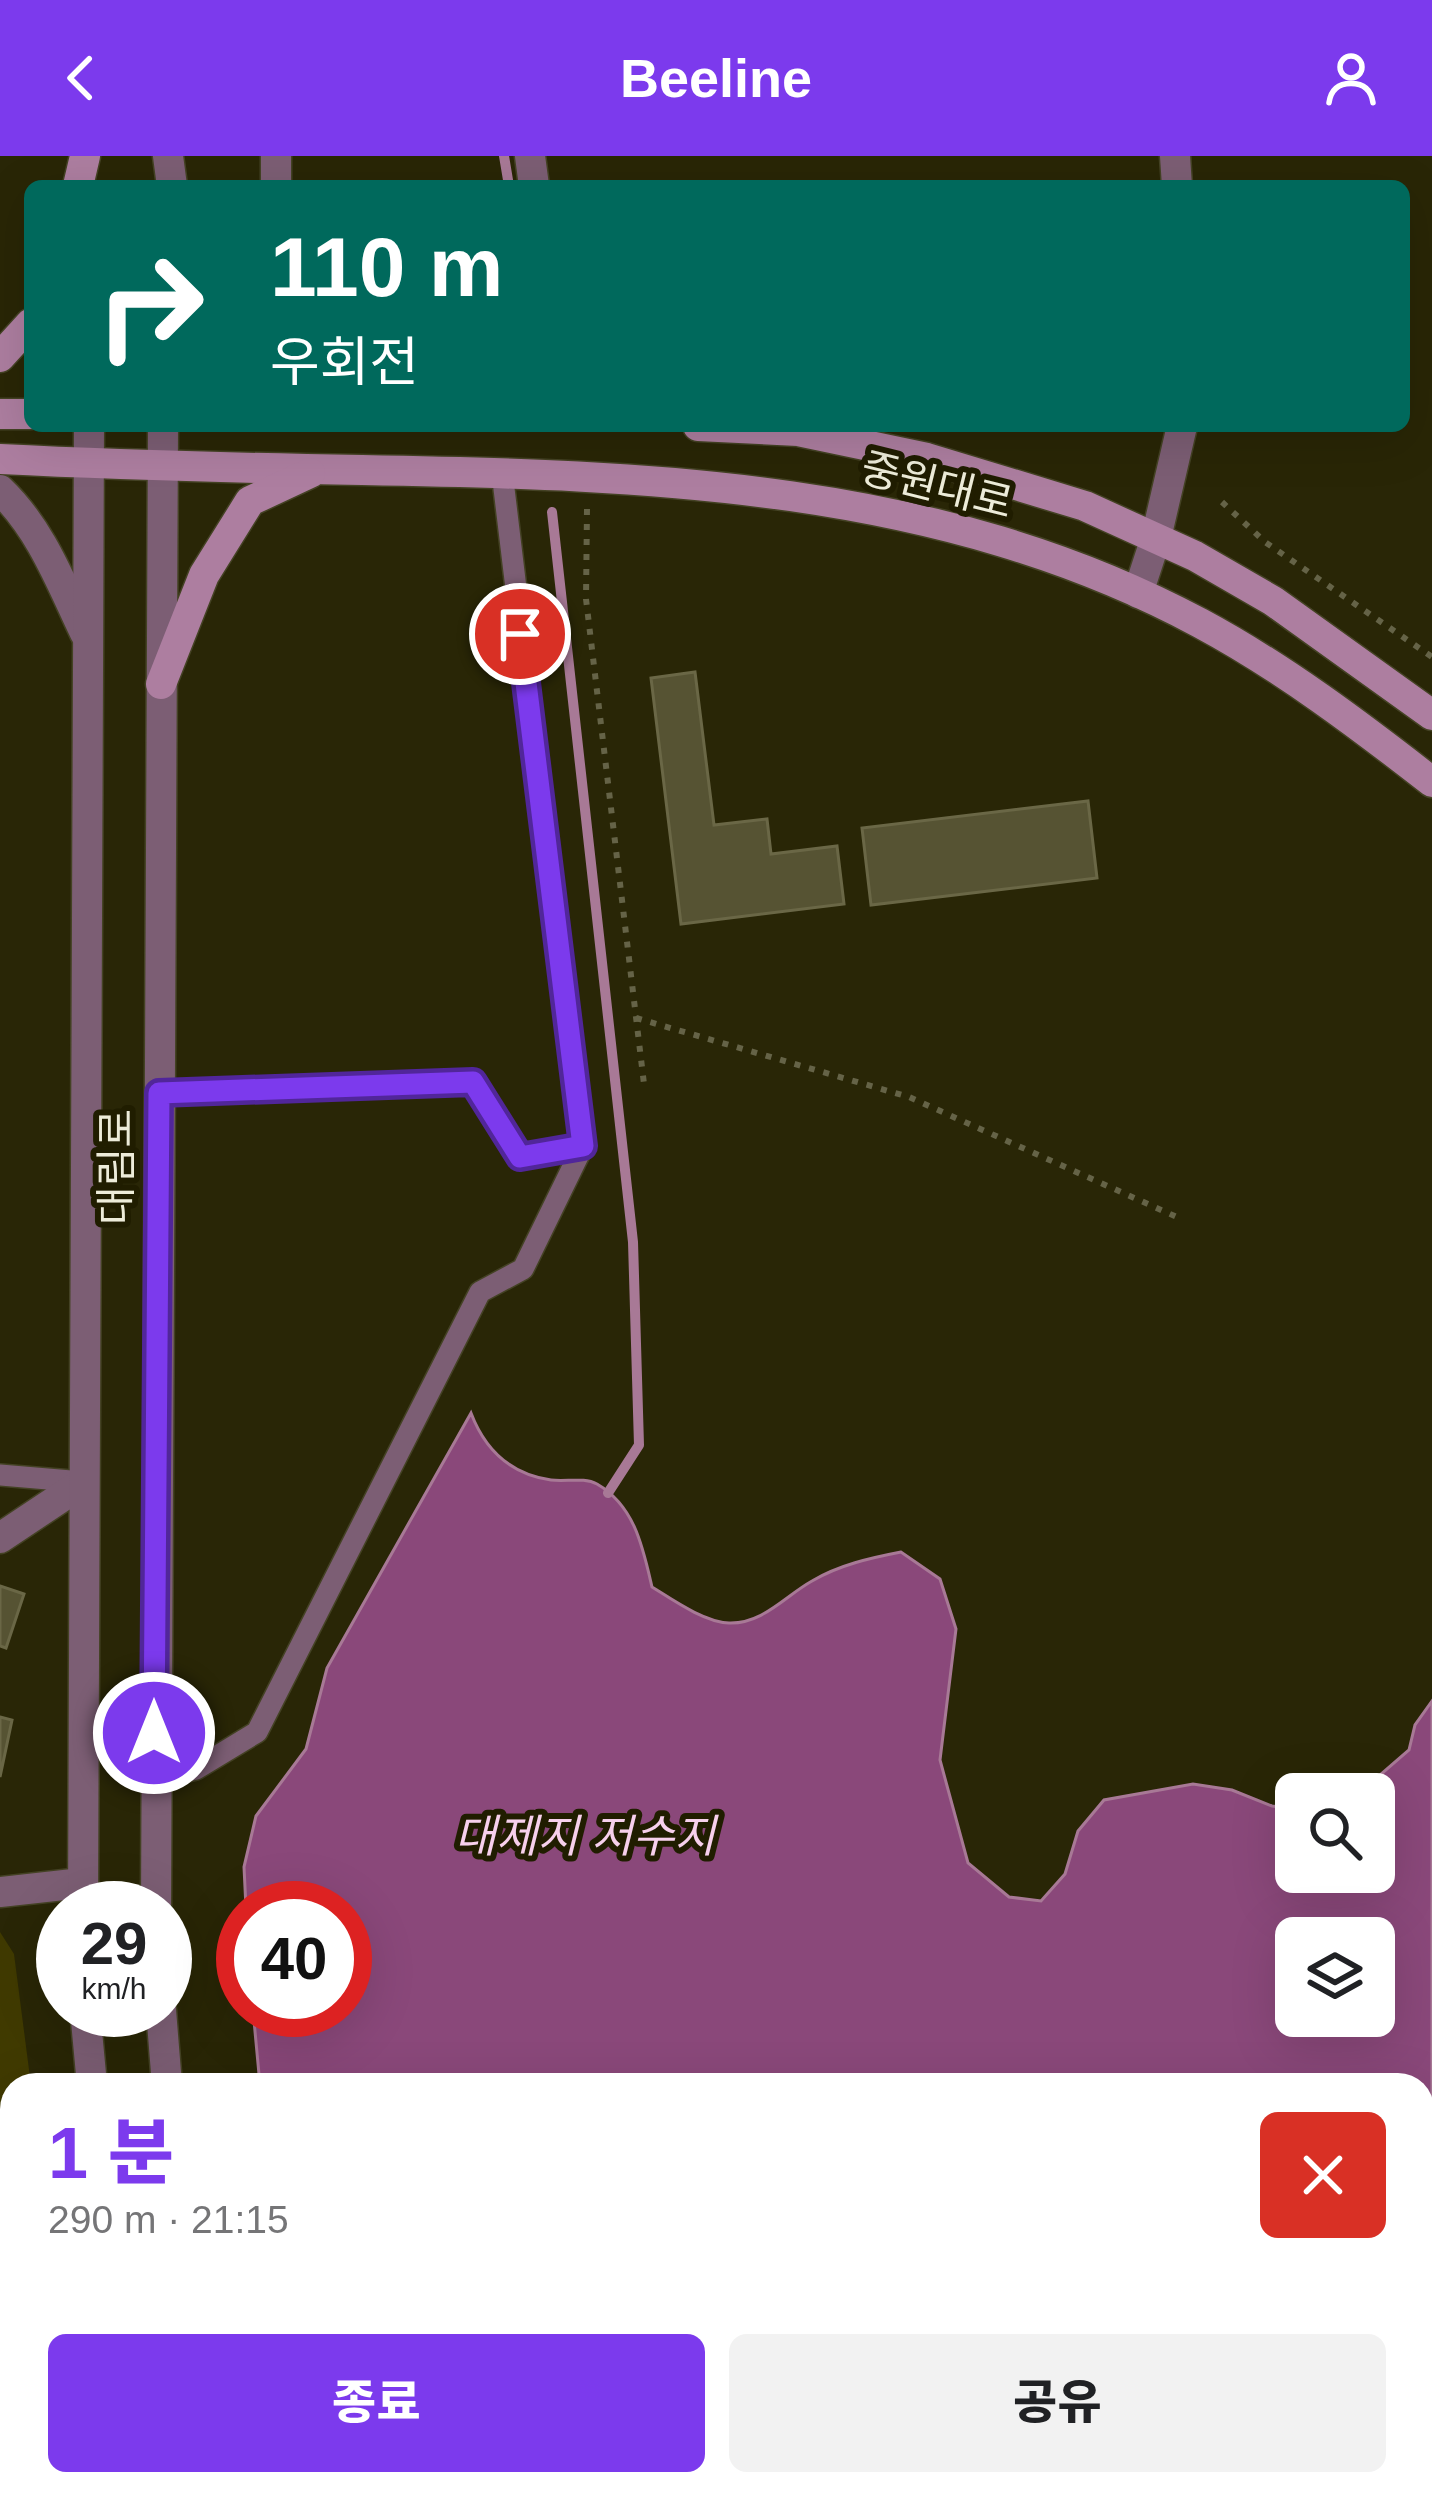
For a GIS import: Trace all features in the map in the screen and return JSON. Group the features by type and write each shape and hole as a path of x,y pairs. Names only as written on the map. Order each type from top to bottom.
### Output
{"main road":[{"path":"0,357 24,331"},
{"name":"중원대로","path":"803,432 927,458 1085,506 1273,601 1432,715"},
{"name":"중원대로","path":"0,459 588,474 735,486 950,525 1138,593 1236,645 1366,730 1432,782"},
{"path":"161,684 204,575 250,501 317,469"}],"street":[{"name":"대림로","path":"82,1881 89,432"},
{"name":"대림로","path":"156,1881 163,432"},
{"path":"1138,593 1181,432"},
{"path":"0,490 22,510 42,543 88,641"},
{"path":"0,1538 84,1483"},
{"path":"0,1892 36,1894"},
{"path":"88,2037 91,2073"},
{"path":"163,2037 166,2073"}],"lane":[{"path":"154,1779 196,1769 257,1732 480,1292 523,1269 583,1146 502,472"},
{"path":"159,1093 473,1082 520,1157 583,1146"},
{"path":"0,1475 84,1483"}],"path":[{"path":"588,474 586,599 644,1084"},
{"path":"1222,502 1265,542 1432,658"},
{"path":"636,1018 909,1097 1179,1218"}],"shaded area":[{"path":"0,1932 14,1954 29,2073 0,2073"}],"water":[{"name":"대제지 저수지","path":"471,1413 492,1449 511,1466 551,1480 592,1482 610,1493 635,1529 652,1587 709,1619 729,1623 753,1619 833,1571 901,1552 940,1579 956,1629 940,1760 968,1863 1009,1897 1041,1901 1065,1874 1078,1831 1104,1800 1193,1784 1232,1790 1275,1806 1275,1893 1395,1893 1395,1773 1382,1773 1409,1750 1415,1725 1432,1701 1432,2073 259,2073 256,2037 372,2037 372,1881 245,1881 256,1816 306,1749 327,1668"}],"building":[{"path":"695,672 714,825 767,819 771,854 837,846 844,904 681,924 651,678"},
{"path":"1088,801 1097,878 871,905 862,828"},
{"path":"0,1586 24,1594 6,1648 0,1646"},
{"path":"0,1717 12,1720 0,1777"}],"waterway":[{"path":"504,156 508,180"},
{"path":"552,512 633,1242 639,1445 608,1493"}],"route":[{"path":"154,1733 159,1093 473,1082 520,1157 583,1146 520,634"}]}
